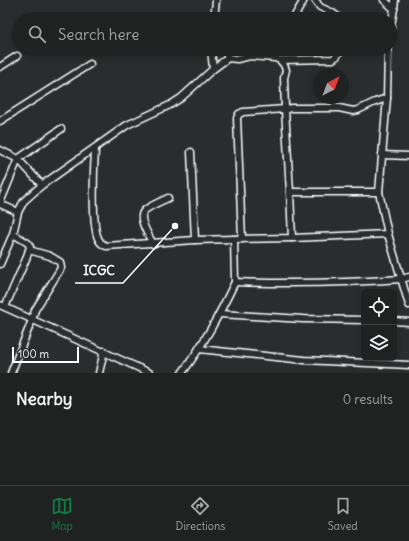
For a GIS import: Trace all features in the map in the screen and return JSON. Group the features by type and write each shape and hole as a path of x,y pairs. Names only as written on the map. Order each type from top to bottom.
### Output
{"street":[{"path":"215,12 216,0"},
{"path":"297,12 304,0"},
{"path":"315,0 320,7 331,12"},
{"path":"384,0 394,9"},
{"path":"393,12 395,0"},
{"path":"0,67 17,56"},
{"path":"212,56 213,69"},
{"path":"241,58 245,56"},
{"path":"0,264 13,234 18,212 24,201 42,186 127,125 170,105 181,98 213,69 228,58 250,56 275,58 280,60 333,59 337,56"},
{"path":"388,56 379,192 388,234 409,305"},
{"path":"280,60 286,70 284,78 284,109 292,238"},
{"path":"0,120 90,64"},
{"path":"242,239 237,118 239,114 243,112 292,108 339,108 353,111 386,98"},
{"path":"18,212 0,204 18,159 62,129"},
{"path":"95,149 93,185 95,227 99,240 106,246 195,240 388,234"},
{"path":"0,150 18,159 42,186"},
{"path":"191,152 195,240"},
{"path":"382,155 409,156"},
{"path":"290,192 379,192"},
{"path":"153,244 143,224 142,215 144,211 168,198"},
{"path":"13,234 28,243 30,247 2,306 150,373"},
{"path":"182,373 200,349 220,314 235,282 234,239"},
{"path":"11,373 37,305 47,292 61,268 60,262 50,256 29,250"},
{"path":"235,282 278,284 346,283 401,279 409,277"},
{"path":"220,314 303,319 361,320"},
{"path":"397,321 409,322"},
{"path":"200,349 304,360 409,365"},
{"path":"99,373 104,351"}],"place":[{"name":"ICGC","path":"175,226"}]}
